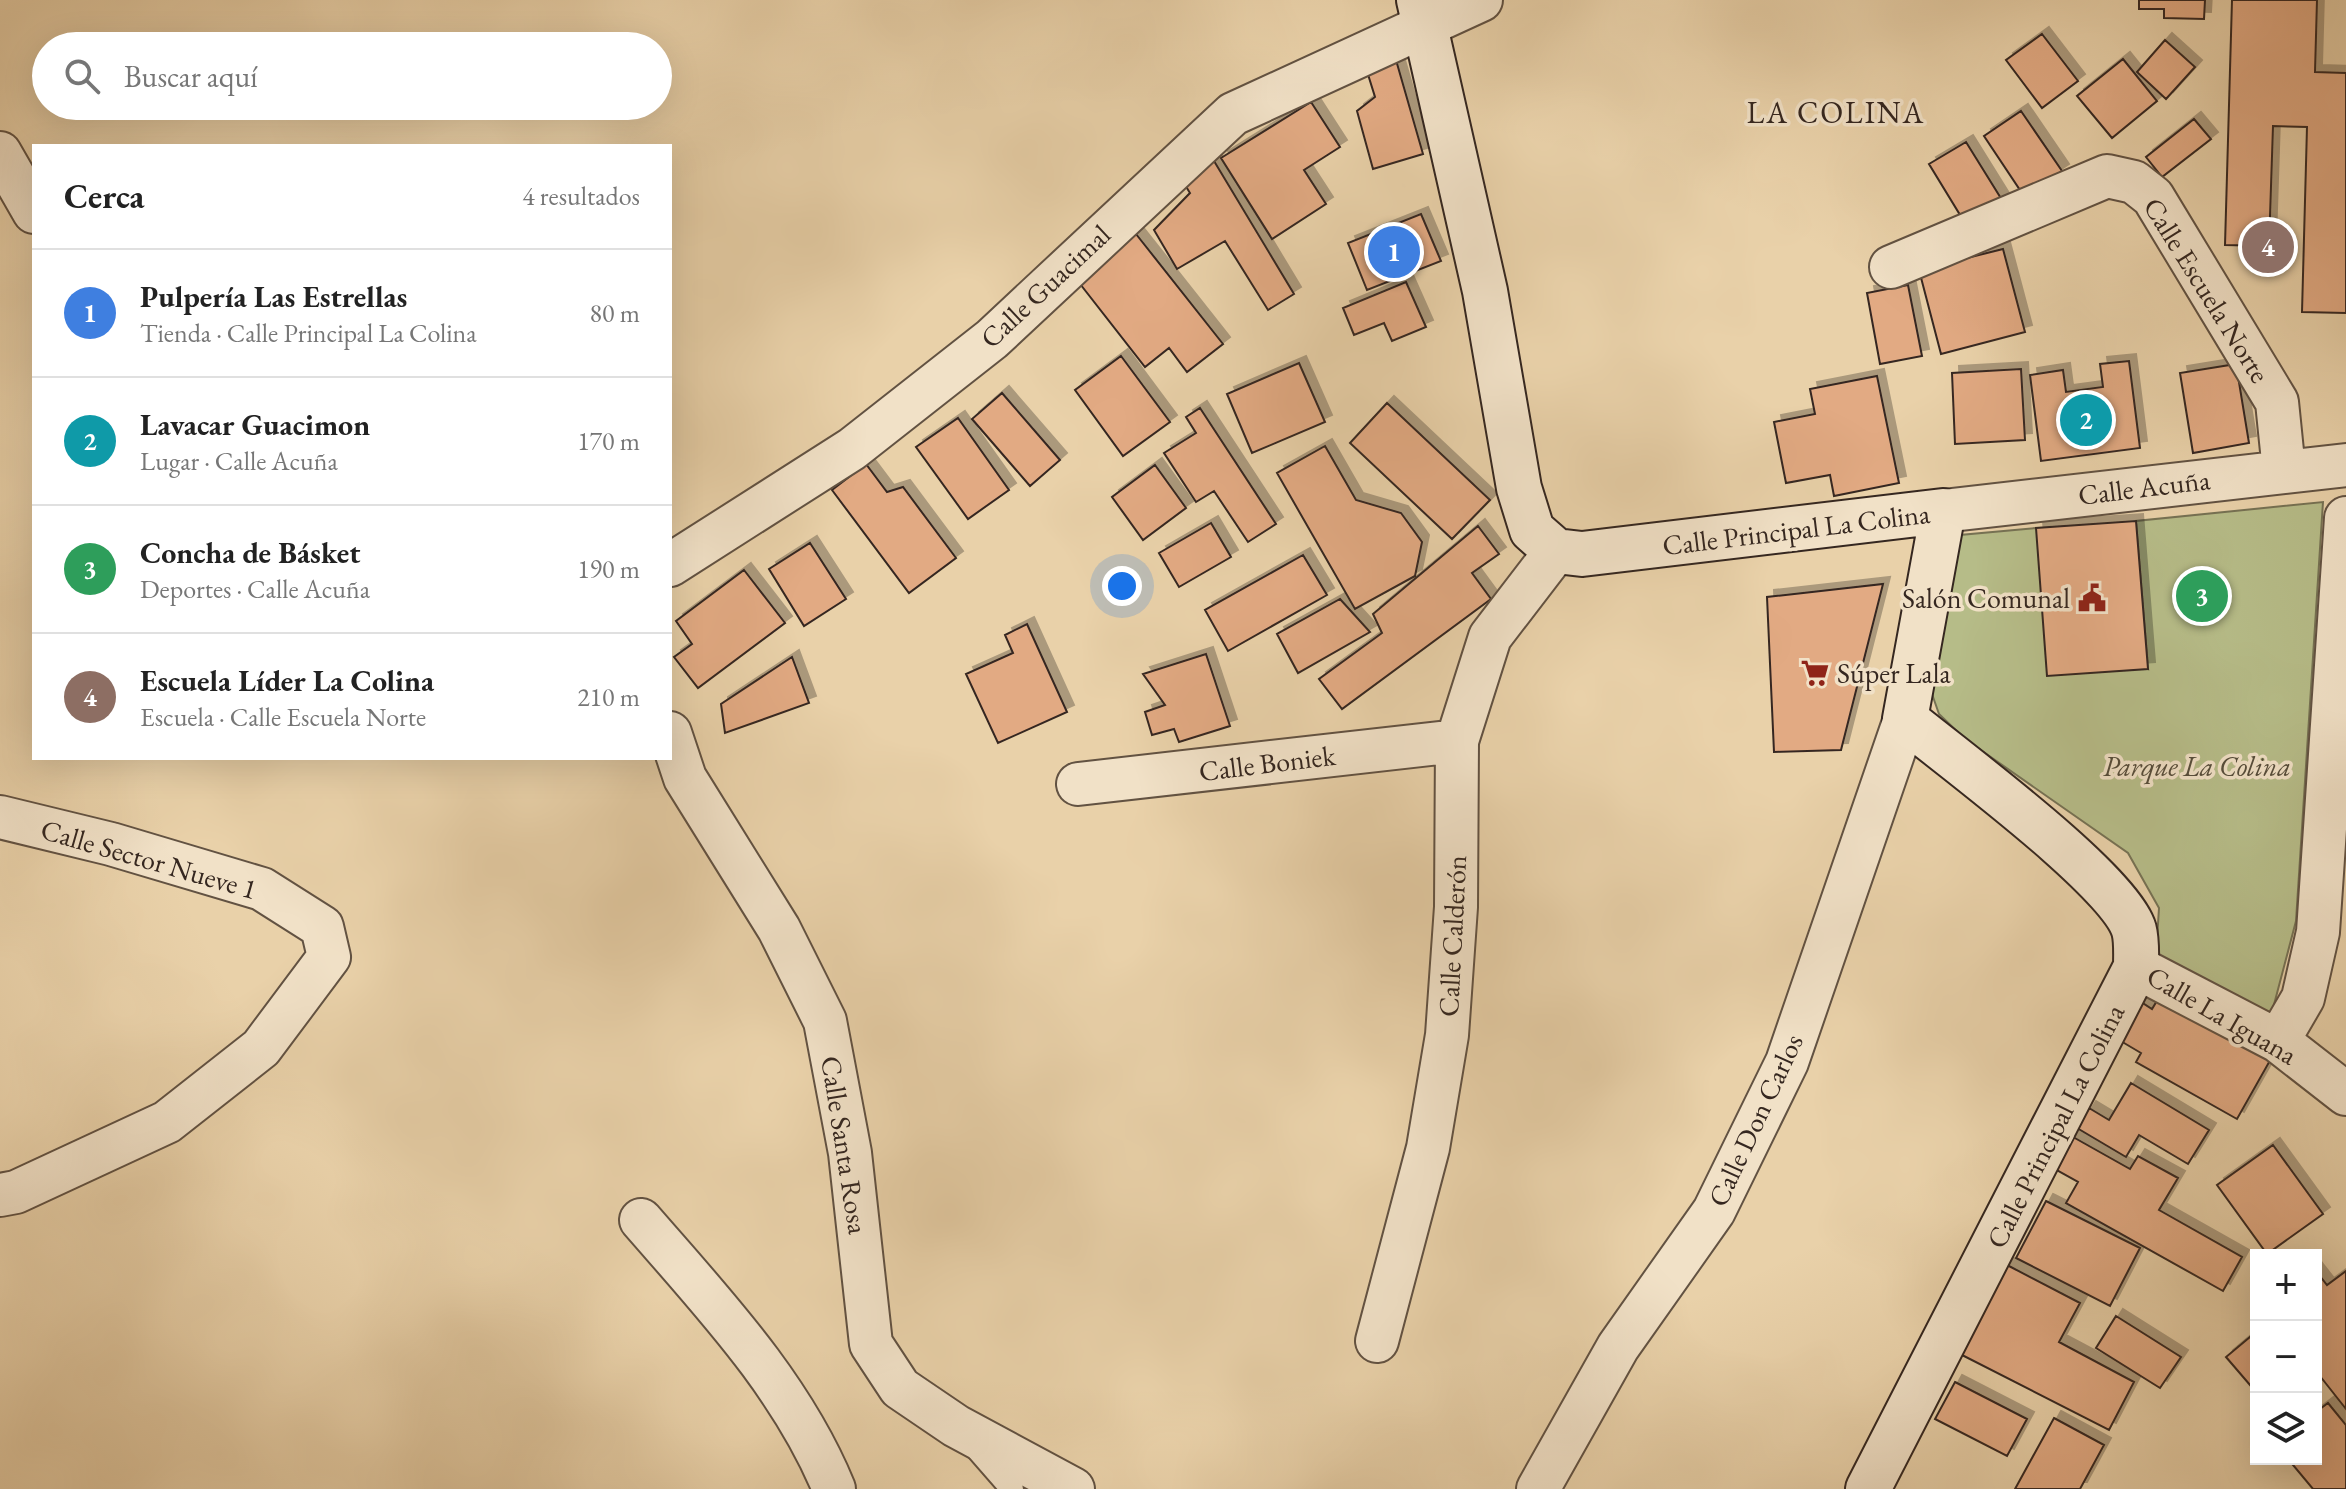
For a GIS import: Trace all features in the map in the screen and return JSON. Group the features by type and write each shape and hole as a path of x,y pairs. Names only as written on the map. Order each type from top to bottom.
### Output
{"street":[{"name":"Calle Guacimal","path":"672,564 852,449 992,339 1233,114 1422,12 1481,0"},
{"path":"1422,12 1485,291 1519,488 1532,530 1556,551"},
{"path":"0,153 32,209"},
{"name":"Calle Escuela Norte","path":"1891,267 2107,176 2134,182 2153,197 2277,402 2284,471"},
{"name":"Calle Acuña","path":"1943,511 2346,465"},
{"name":"Calle Principal La Colina","path":"1556,551 1582,554 1943,511 1905,719"},
{"path":"2278,1041 2303,998 2318,932 2346,518"},
{"name":"Calle Calderón","path":"1377,1341 1428,1148 1447,1035 1456,907 1457,741 1490,637 1556,551"},
{"path":"1905,719 2081,864 2118,901 2134,930 2136,967"},
{"name":"Calle Don Carlos","path":"1538,1489 1618,1347 1714,1211 1787,1062 1905,719"},
{"name":"Calle Santa Rosa","path":"672,739 685,778 779,929 825,1021 850,1153 871,1344 900,1388 956,1426 1073,1489"},
{"name":"Calle Boniek","path":"1078,784 1457,741"},
{"name":"Calle Sector Nueve 1","path":"0,817 111,844 262,889 322,927 329,957 261,1048 167,1122 16,1192 0,1195"},
{"name":"Calle Principal La Colina","path":"1868,1489 2136,967"},
{"name":"Calle La Iguana","path":"2136,967 2278,1041 2346,1094"},
{"path":"641,1220 747,1342 819,1452 834,1489"}],"lane":[{"path":"956,1426 1012,1489"}],"green space":[{"name":"Parque La Colina","path":"2323,502 2296,921 2271,1016 2156,956 2159,908 2128,853 1965,739 1939,714 1932,694 1960,535 2036,528 2148,668 2136,521"}],"building":[{"path":"2139,0 2205,0 2204,19 2164,18 2164,9 2139,9"},
{"path":"2232,0 2317,0 2315,72 2346,73 2346,313 2302,312 2307,127 2273,126 2269,246 2225,245"},
{"path":"2042,34 2078,81 2042,108 2006,60"},
{"path":"2165,40 2195,67 2166,99 2137,72"},
{"path":"2123,59 2157,101 2112,138 2077,96"},
{"path":"1396,60 1423,154 1373,169 1357,111 1375,97 1366,68"},
{"path":"1311,102 1340,147 1304,170 1326,204 1272,239 1221,158"},
{"path":"2021,111 2062,171 2024,196 1984,136"},
{"path":"2194,119 2211,139 2162,177 2146,157"},
{"path":"1966,142 2002,200 1965,223 1929,164"},
{"path":"1211,156 1294,294 1268,310 1225,241 1177,269 1154,230 1190,193 1179,175"},
{"path":"1421,214 1441,261 1367,290 1348,243"},
{"path":"1136,234 1223,344 1187,372 1169,348 1145,367 1077,280"},
{"path":"2003,249 2025,332 1941,354 1919,270"},
{"path":"1406,282 1426,327 1392,341 1384,323 1354,335 1343,308"},
{"path":"1908,285 1922,356 1880,364 1867,293"},
{"path":"1121,356 1170,422 1123,456 1075,390"},
{"path":"2129,361 2140,448 2041,461 2030,375 2063,370 2066,392 2103,387 2100,364"},
{"path":"1299,363 1325,422 1252,453 1227,394"},
{"path":"2236,364 2249,443 2193,453 2180,373"},
{"path":"2021,369 2025,440 1955,444 1952,373"},
{"path":"1877,376 1899,483 1834,496 1830,475 1786,483 1774,422 1815,414 1810,389"},
{"path":"1002,393 1060,460 1030,486 972,419"},
{"path":"1387,403 1490,500 1452,539 1350,443"},
{"path":"1200,408 1276,524 1248,542 1214,491 1196,502 1164,453 1196,433 1186,417"},
{"path":"958,418 1009,490 968,519 916,447"},
{"path":"1325,446 1356,500 1401,513 1422,542 1415,576 1355,609 1277,473"},
{"path":"866,464 887,492 903,487 956,558 909,593 832,490"},
{"path":"1155,465 1186,508 1143,540 1112,497"},
{"name":"Salón Comunal","path":"2136,521 2148,669 2047,676 2036,528"},
{"path":"1211,523 1231,557 1179,587 1159,553"},
{"path":"1478,526 1499,554 1472,573 1491,599 1342,709 1319,679 1382,633 1373,614"},
{"path":"810,543 846,599 804,626 769,569"},
{"path":"1303,555 1327,595 1228,651 1205,610"},
{"path":"744,570 785,623 698,688 674,657 692,644 676,621"},
{"name":"Súper Lala","path":"1883,584 1841,750 1774,752 1767,597"},
{"path":"1340,599 1370,632 1298,673 1277,634"},
{"path":"1027,624 1067,712 998,743 966,674 1013,653 1005,635"},
{"path":"1206,654 1230,726 1179,742 1174,729 1152,735 1145,712 1165,705 1143,674"},
{"path":"792,657 809,703 725,733 721,704"},
{"path":"2161,994 2272,1057 2237,1119 2136,1062 2141,1053 2119,1040 2141,1002 2152,1009"},
{"path":"2131,1083 2209,1130 2188,1164 2139,1135 2126,1157 2077,1128 2089,1108 2109,1120"},
{"path":"2073,1137 2130,1169 2138,1156 2178,1178 2159,1210 2242,1257 2223,1291 2066,1203 2078,1182 2055,1169"},
{"path":"2273,1145 2323,1214 2274,1249 2263,1249 2217,1185"},
{"path":"2046,1201 2140,1248 2110,1306 2016,1258"},
{"path":"2007,1265 2080,1303 2059,1342 2134,1382 2109,1430 1960,1354"},
{"path":"2346,1271 2346,1409 2322,1379 2322,1279 2327,1285"},
{"path":"2116,1316 2181,1357 2160,1388 2096,1348"},
{"path":"2250,1337 2250,1385 2226,1357"},
{"path":"1955,1382 2027,1419 2007,1456 1935,1419"},
{"path":"2328,1403 2346,1425 2346,1489 2313,1489 2293,1465 2322,1465 2322,1408"},
{"path":"2054,1418 2104,1445 2080,1489 2015,1489"}],"place":[{"name":"Escuela Líder La Colina","path":"2268,247"},
{"name":"Pulpería Las Estrellas","path":"1394,252"},
{"name":"Lavacar Guacimon","path":"2086,420"},
{"name":"Concha de Básket","path":"2202,596"},
{"name":"Salón Comunal","path":"2092,598"},
{"name":"Súper Lala","path":"1815,673"}],"district":[{"name":"LA COLINA","path":"1836,112"}]}
